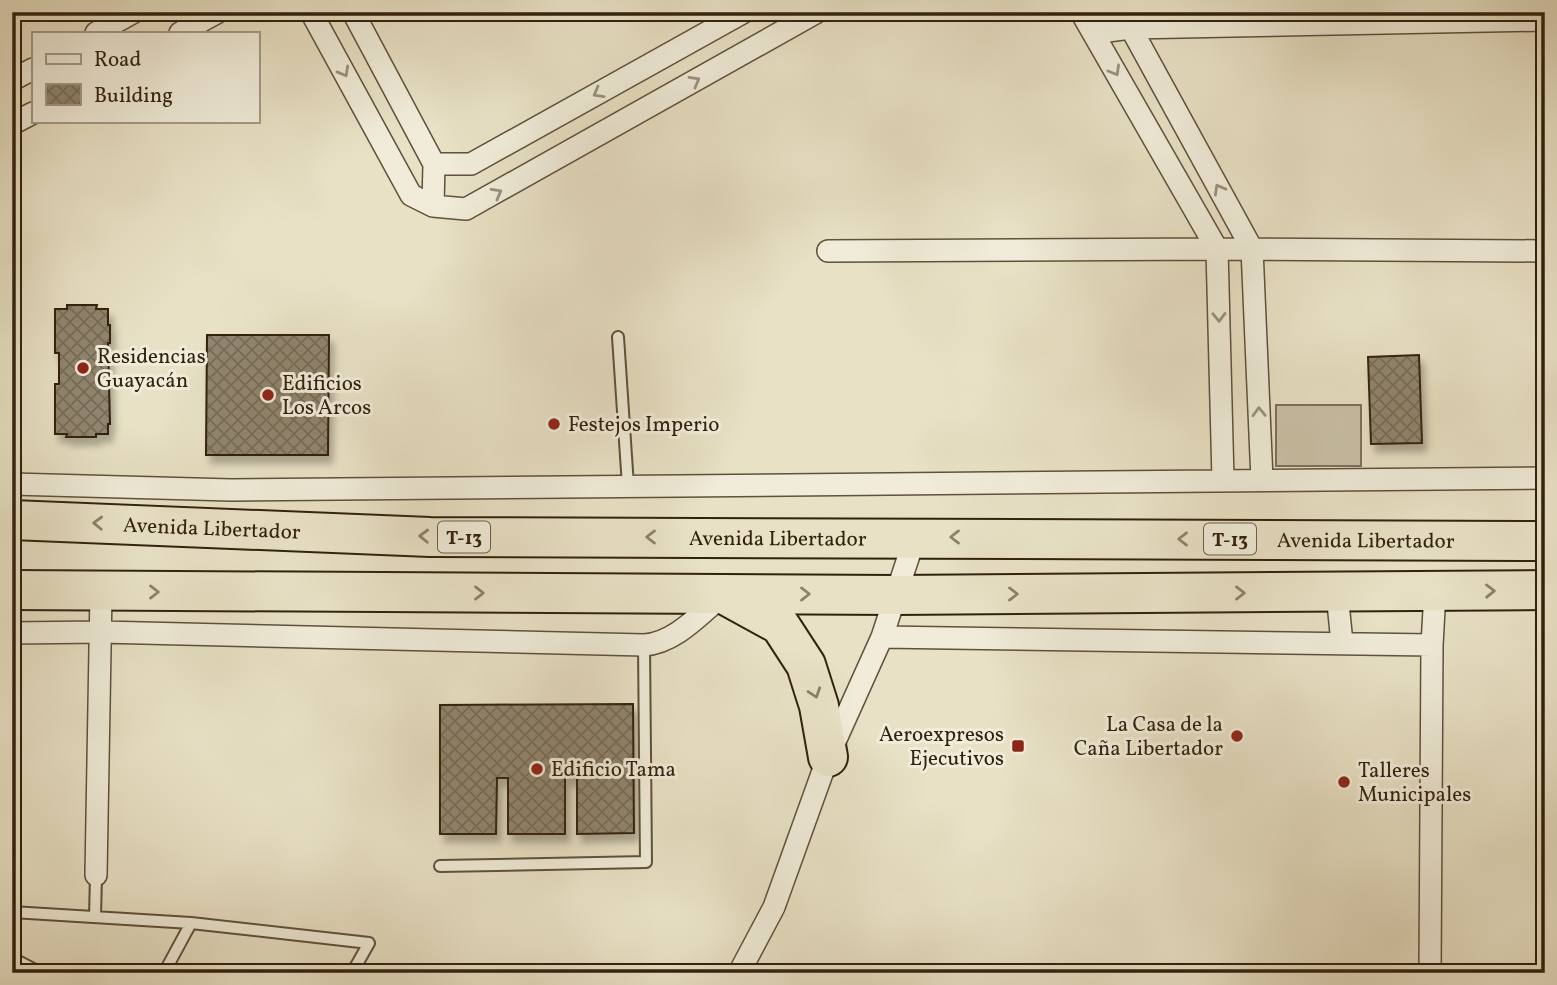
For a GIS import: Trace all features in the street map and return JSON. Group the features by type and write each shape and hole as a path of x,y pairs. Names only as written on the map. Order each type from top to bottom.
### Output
{"highway":[{"name":"Avenida Libertador","path":"12,520 430,537 1545,541"},
{"path":"12,590 896,595 1545,590"},
{"path":"724,594 780,625 806,665 820,706 828,757"}],"street":[{"path":"98,32 134,12"},
{"path":"182,32 218,12"},
{"path":"311,12 411,195 433,206 467,209 817,12"},
{"path":"353,12 433,164 433,206"},
{"path":"433,164 471,164 744,12"},
{"path":"1081,12 1217,248 1223,480"},
{"path":"1093,33 1126,20 1545,20"},
{"path":"1126,20 1252,249 1262,480"},
{"path":"12,80 32,70"},
{"path":"12,124 32,114"},
{"path":"828,251 1217,248 1545,251"},
{"name":"Avenida Libertador","path":"12,484 231,490 1545,478"},
{"path":"738,973 774,907 828,757 882,637 915,537"},
{"path":"96,875 102,592"},
{"path":"1430,973 1432,645 1435,592"},
{"path":"1337,593 1342,643"},
{"path":"12,633 101,632 644,645 676,634 724,594"},
{"path":"882,637 1432,645"}],"lane":[{"path":"618,337 628,486"},
{"path":"440,866 646,862 644,645"},
{"path":"95,917 96,875"},
{"path":"12,912 191,923 369,943 352,973"},
{"path":"164,973 191,923"},
{"path":"12,958 41,973"}],"shaded area":[{"path":"1276,405 1361,405 1361,466 1276,466"}],"building":[{"name":"Residencias Guayacán","path":"67,305 97,305 96,309 108,309 108,434 96,434 96,437 66,437 67,434 55,434 55,384 59,384 59,353 55,353 55,309 67,309"},
{"name":"Edificios Los Arcos","path":"207,335 329,335 328,455 206,455"},
{"path":"1419,355 1422,443 1371,444 1368,357"},
{"name":"Edificio Tama","path":"633,704 634,833 577,834 577,778 565,777 565,834 508,834 508,778 497,778 496,834 440,834 440,705"}],"place":[{"name":"Residencias Guayacán","path":"83,368"},
{"name":"Edificios Los Arcos","path":"268,395"},
{"name":"Festejos Imperio","path":"554,424"},
{"name":"La Casa de la Caña Libertador","path":"1237,736"},
{"name":"Aeroexpresos Ejecutivos","path":"1018,746"},
{"name":"Edificio Tama","path":"537,769"},
{"name":"Talleres Municipales","path":"1344,782"}]}
